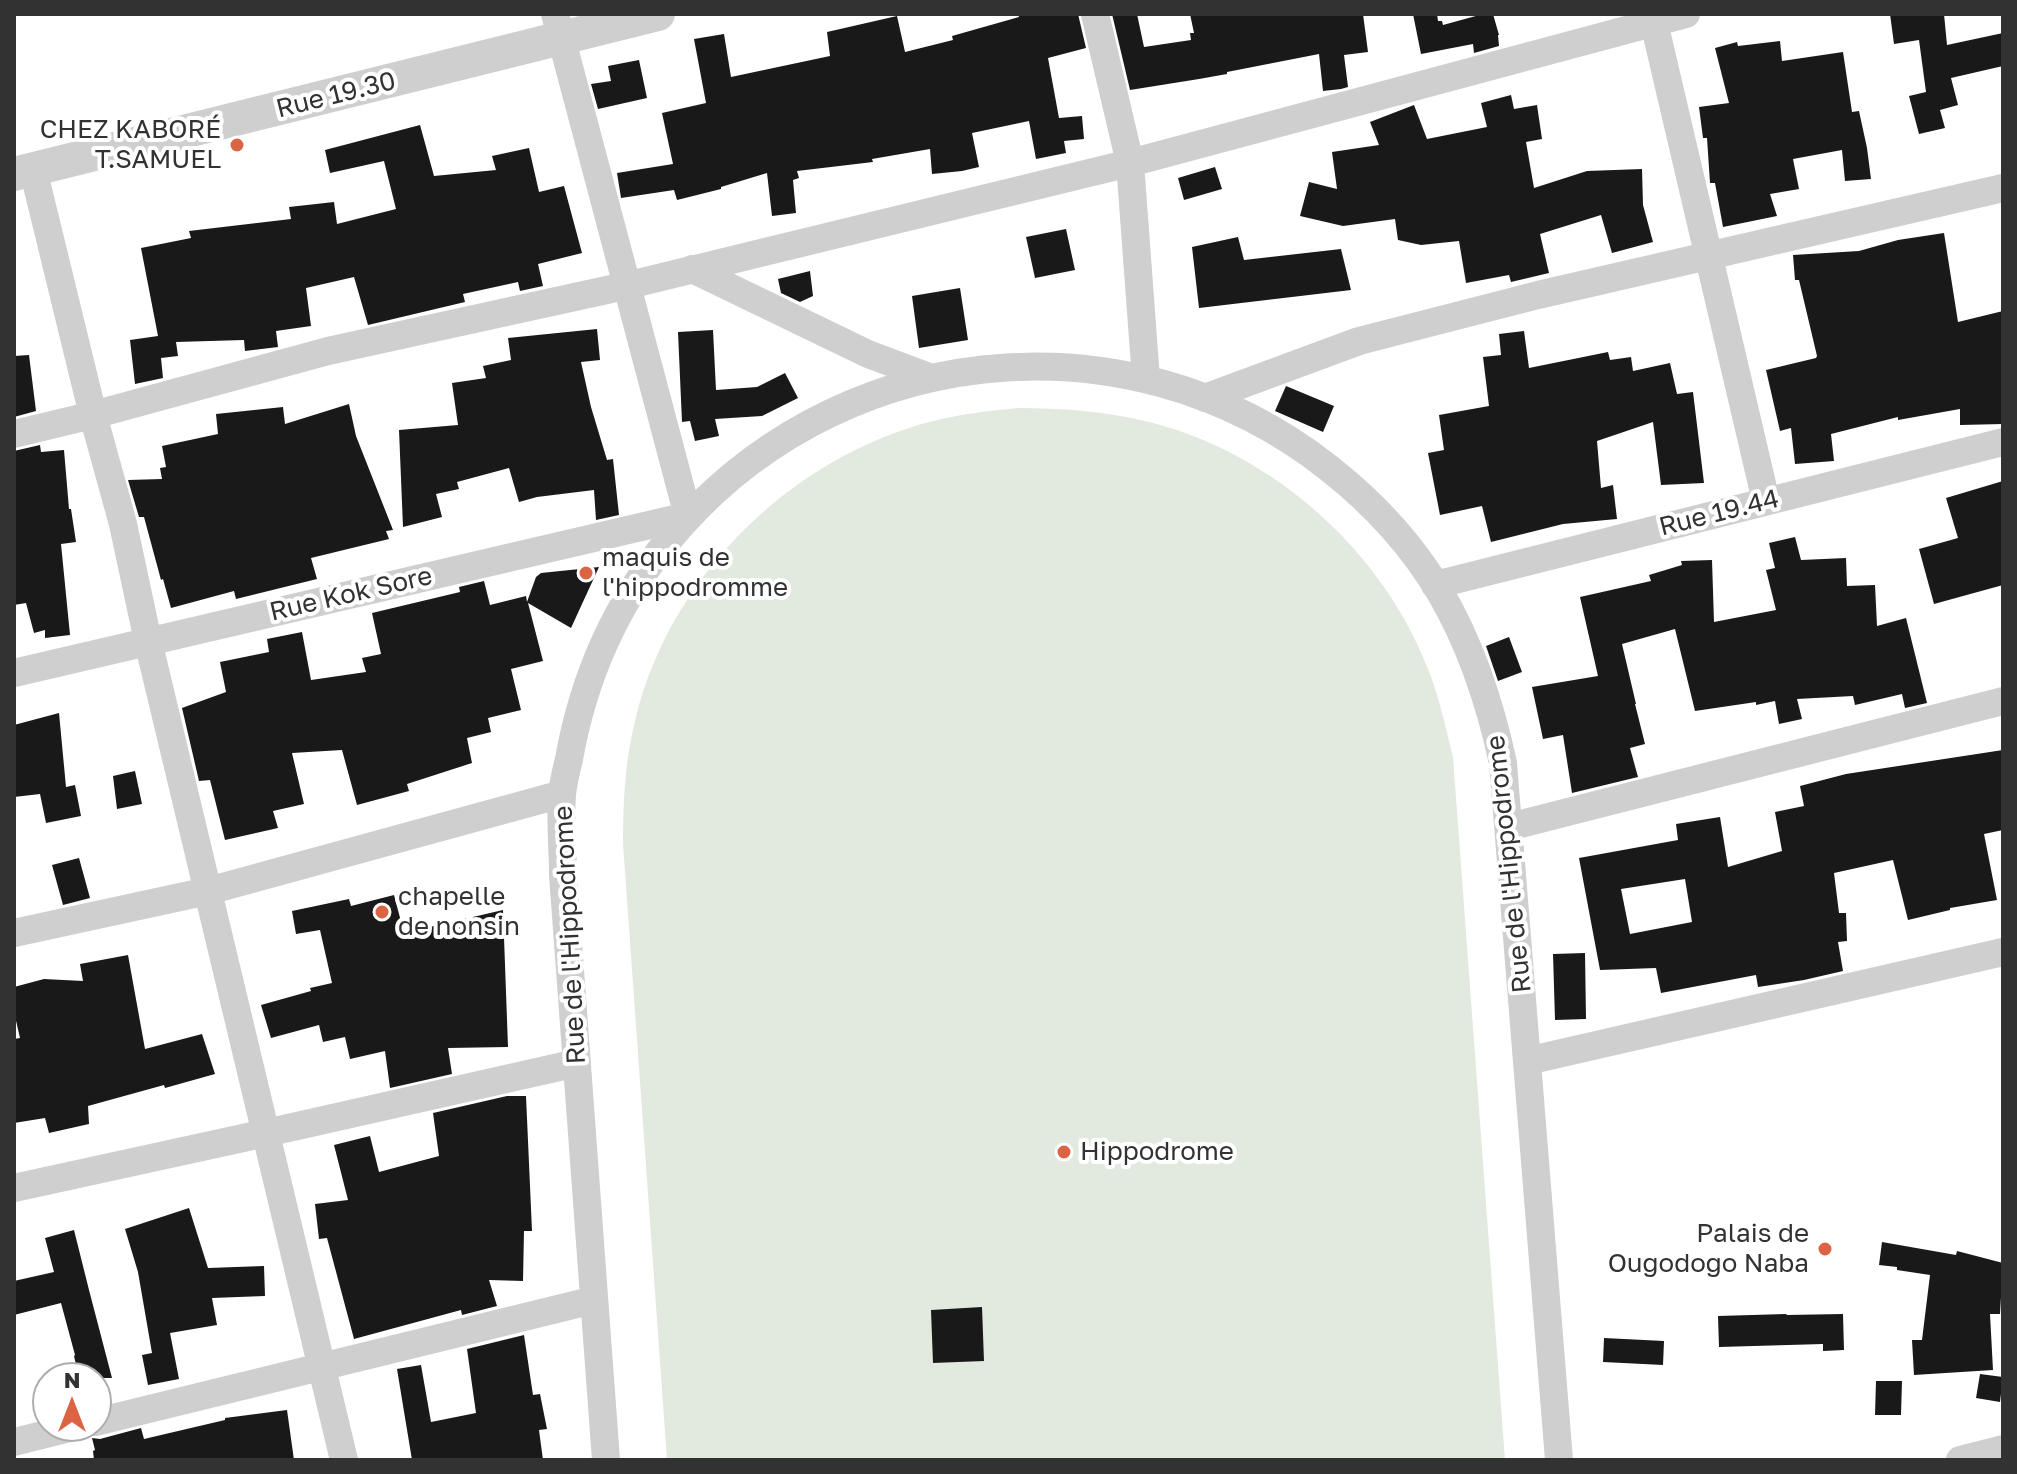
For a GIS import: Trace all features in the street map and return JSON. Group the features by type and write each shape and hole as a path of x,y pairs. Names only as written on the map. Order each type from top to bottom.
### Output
{"street":[{"name":"Rue 19.30","path":"24,172 558,26 658,14"},
{"path":"1095,14 1130,163 1146,379"},
{"path":"14,434 328,351 625,286 1130,163 1653,18 1686,14"},
{"path":"1653,18 1766,501"},
{"path":"558,26 688,516"},
{"path":"24,172 123,524 148,641 344,1460"},
{"path":"1205,398 1359,341 1538,295 2003,188"},
{"path":"692,269 868,354 932,378"},
{"name":"Rue de l'Hippodrome","path":"606,1460 563,875 562,794 575,726 605,639 652,560 688,516 738,471 788,435 872,395 932,378 1008,367 1054,366 1146,379 1205,398 1275,431 1314,456 1350,485 1413,553 1461,632 1479,675 1503,763 1559,1460"},
{"name":"Rue 19.44","path":"1435,585 2003,442"},
{"name":"Rue Kok Sore","path":"14,673 688,516"},
{"path":"1509,827 2003,701"},
{"path":"14,933 208,891 562,794"},
{"path":"1527,1061 2003,952"},
{"path":"14,1188 577,1063"},
{"path":"112,1418 594,1300"},
{"path":"1960,1460 2003,1449"}],"shaded area":[{"name":"Hippodrome","path":"1018,408 1082,411 1145,421 1192,435 1237,456 1279,482 1318,513 1354,548 1384,587 1410,629 1434,684 1453,757 1505,1460 667,1460 623,844 629,749 653,665 677,616 708,570 745,529 786,493 832,462 881,438 933,421"}],"building":[{"path":"1018,14 1078,14 1086,48 1048,58 1059,118 1082,116 1084,139 1064,141 1066,153 1036,159 1029,121 972,133 979,167 962,171 932,174 930,149 872,159 873,162 797,171 799,178 793,180 796,213 772,216 767,173 677,200 674,190 621,198 617,173 673,164 662,113 706,103 694,39 724,34 731,77 830,56 827,32 897,16 905,52 953,40 952,36 1019,17"},
{"path":"1112,14 1137,14 1144,47 1191,40 1190,33 1194,33 1190,14 1363,14 1368,52 1344,55 1348,87 1341,89 1323,91 1319,54 1227,74 1130,90"},
{"path":"1413,14 1437,14 1438,21 1442,21 1443,25 1493,14 1499,46 1474,53 1473,44 1421,54"},
{"path":"1890,14 1944,14 1947,45 2003,33 2003,66 1951,78 1958,105 1940,110 1945,128 1919,134 1909,96 1926,92 1919,40 1894,44"},
{"path":"1780,41 1782,61 1843,52 1852,112 1859,111 1871,179 1845,181 1842,150 1793,159 1799,189 1770,194 1777,216 1723,227 1715,183 1710,183 1707,138 1703,138 1699,107 1729,103 1715,48 1737,42 1738,46"},
{"path":"639,60 647,98 598,109 591,84 611,81 608,66"},
{"path":"1511,95 1514,109 1537,105 1542,139 1526,142 1534,188 1587,171 1642,169 1643,205 1653,242 1612,253 1601,215 1540,234 1549,273 1511,282 1509,275 1466,283 1459,241 1421,245 1398,240 1395,219 1343,226 1300,216 1309,182 1337,189 1332,152 1379,145 1370,122 1414,105 1427,139 1487,127 1481,103"},
{"path":"420,125 434,176 496,170 492,156 529,148 539,192 564,186 582,253 538,264 543,286 520,291 518,282 463,294 465,302 368,325 354,277 306,288 311,326 276,331 278,347 245,351 244,340 176,342 178,356 161,358 163,378 135,384 130,340 158,336 141,248 191,238 189,231 291,219 289,207 334,202 337,224 396,209 384,161 330,173 325,150"},
{"path":"1215,167 1222,189 1184,200 1178,178"},
{"path":"1066,229 1075,270 1035,278 1026,237"},
{"path":"1944,233 1958,322 2003,311 2003,424 1960,425 1960,409 1898,420 1898,417 1831,434 1834,461 1795,464 1791,428 1780,431 1766,370 1817,356 1799,280 1795,280 1793,255 1859,251 1898,240"},
{"path":"1238,237 1244,260 1341,249 1351,290 1199,308 1192,247"},
{"path":"810,271 813,296 800,302 781,293 778,279"},
{"path":"960,288 968,340 919,348 912,296"},
{"path":"597,329 600,360 581,362 607,460 613,459 619,515 596,520 594,490 519,502 509,468 457,482 459,489 436,494 442,517 403,527 399,430 458,425 452,383 486,378 483,366 511,360 508,338"},
{"path":"713,330 716,390 757,387 785,373 798,398 762,416 715,419 719,436 695,441 690,421 682,422 678,332"},
{"path":"1524,331 1529,368 1608,352 1610,360 1631,357 1633,371 1670,363 1677,394 1693,392 1704,483 1661,485 1653,422 1597,441 1601,488 1613,485 1617,519 1563,524 1491,542 1482,506 1440,515 1428,453 1444,450 1439,415 1489,406 1483,357 1501,355 1499,334"},
{"path":"29,355 36,411 14,417 14,356"},
{"path":"1286,386 1334,406 1323,432 1275,411"},
{"path":"349,404 356,436 393,530 386,531 389,539 311,558 317,579 236,599 234,591 171,608 144,517 139,517 128,480 162,479 160,468 166,467 162,446 218,434 216,414 283,407 285,424"},
{"path":"40,445 41,452 64,450 69,509 76,542 61,544 70,635 45,638 45,630 34,633 26,603 14,605 14,451"},
{"path":"2003,481 2003,585 1934,604 1919,549 1958,538 1946,498"},
{"path":"1795,537 1801,560 1846,558 1847,586 1875,585 1877,626 1906,618 1927,703 1905,708 1902,694 1855,705 1853,696 1797,699 1802,719 1779,724 1775,701 1695,711 1675,629 1622,644 1645,744 1630,748 1638,777 1572,793 1563,735 1543,739 1532,687 1598,676 1580,597 1651,581 1649,575 1682,565 1681,561 1712,560 1714,622 1776,610 1766,570 1775,568 1769,543"},
{"path":"599,567 571,628 528,603 543,661 511,669 521,710 488,718 491,732 467,738 472,763 407,784 409,791 357,805 342,750 292,753 304,804 273,811 278,828 225,840 210,780 199,781 182,708 226,692 220,662 269,652 267,639 302,632 311,680 366,672 362,658 381,654 372,613 460,592 459,587 484,581 490,605 526,596 527,602 536,577 541,573"},
{"path":"1509,637 1522,672 1498,681 1486,646"},
{"path":"59,713 66,787 75,785 81,816 46,823 40,794 14,797 14,725"},
{"path":"2003,750 2003,830 1984,834 1997,900 1950,908 1908,920 1893,860 1834,873 1839,913 1846,913 1847,941 1838,942 1843,971 1758,987 1756,975 1661,993 1656,968 1600,970 1579,858 1678,840 1676,824 1720,817 1728,867 1782,851 1775,812 1804,806 1800,786 1846,774","holes":["1685,879 1692,922 1630,934 1621,889"]},
{"path":"135,771 142,804 117,809 113,776"},
{"path":"79,858 90,898 63,905 52,865"},
{"path":"394,895 404,933 503,910 508,1047 448,1048 452,1074 390,1088 385,1051 350,1059 345,1037 323,1042 319,1025 271,1038 261,1005 332,983 320,930 296,934 292,911 349,899 351,906"},
{"path":"1585,953 1586,1019 1555,1020 1553,954"},
{"path":"128,955 145,1049 202,1034 215,1074 88,1106 89,1124 49,1133 45,1118 14,1123 14,1039 20,1038 14,1012 14,987 44,979 83,981 80,964"},
{"path":"507,1096 526,1096 532,1231 524,1231 523,1281 489,1280 497,1306 462,1315 461,1310 354,1339 327,1238 319,1239 315,1204 348,1200 334,1145 370,1136 379,1172 439,1156 433,1113"},
{"path":"189,1208 208,1268 264,1266 265,1296 212,1298 217,1325 170,1333 179,1379 148,1385 142,1355 152,1353 138,1272 125,1229"},
{"path":"74,1230 108,1362 75,1362 61,1303 14,1315 14,1281 54,1272 45,1238"},
{"path":"1882,1242 1956,1255 1957,1251 2003,1263 2000,1314 1990,1314 1993,1370 1914,1375 1912,1340 1922,1340 1930,1275 1879,1265"},
{"path":"982,1307 984,1361 933,1363 931,1310"},
{"path":"1843,1314 1844,1350 1823,1351 1823,1344 1719,1347 1718,1316"},
{"path":"524,1335 533,1395 540,1394 547,1429 539,1430 543,1460 412,1460 397,1369 421,1365 431,1422 476,1413 467,1349"},
{"path":"1604,1338 1664,1341 1663,1365 1603,1362"},
{"path":"1980,1374 2003,1377 2000,1402 1976,1398"},
{"path":"1876,1381 1902,1381 1901,1415 1875,1415"},
{"path":"287,1410 294,1460 94,1460 93,1442 112,1442 112,1436 141,1428 144,1439 225,1418"}],"place":[{"name":"CHEZ KABORÉ T.SAMUEL","path":"237,145"},
{"name":"maquis de l'hippodromme","path":"586,573"},
{"name":"chapelle de nonsin","path":"382,912"},
{"name":"Hippodrome","path":"1064,1152"},
{"name":"Palais de Ougodogo Naba","path":"1825,1249"}]}
